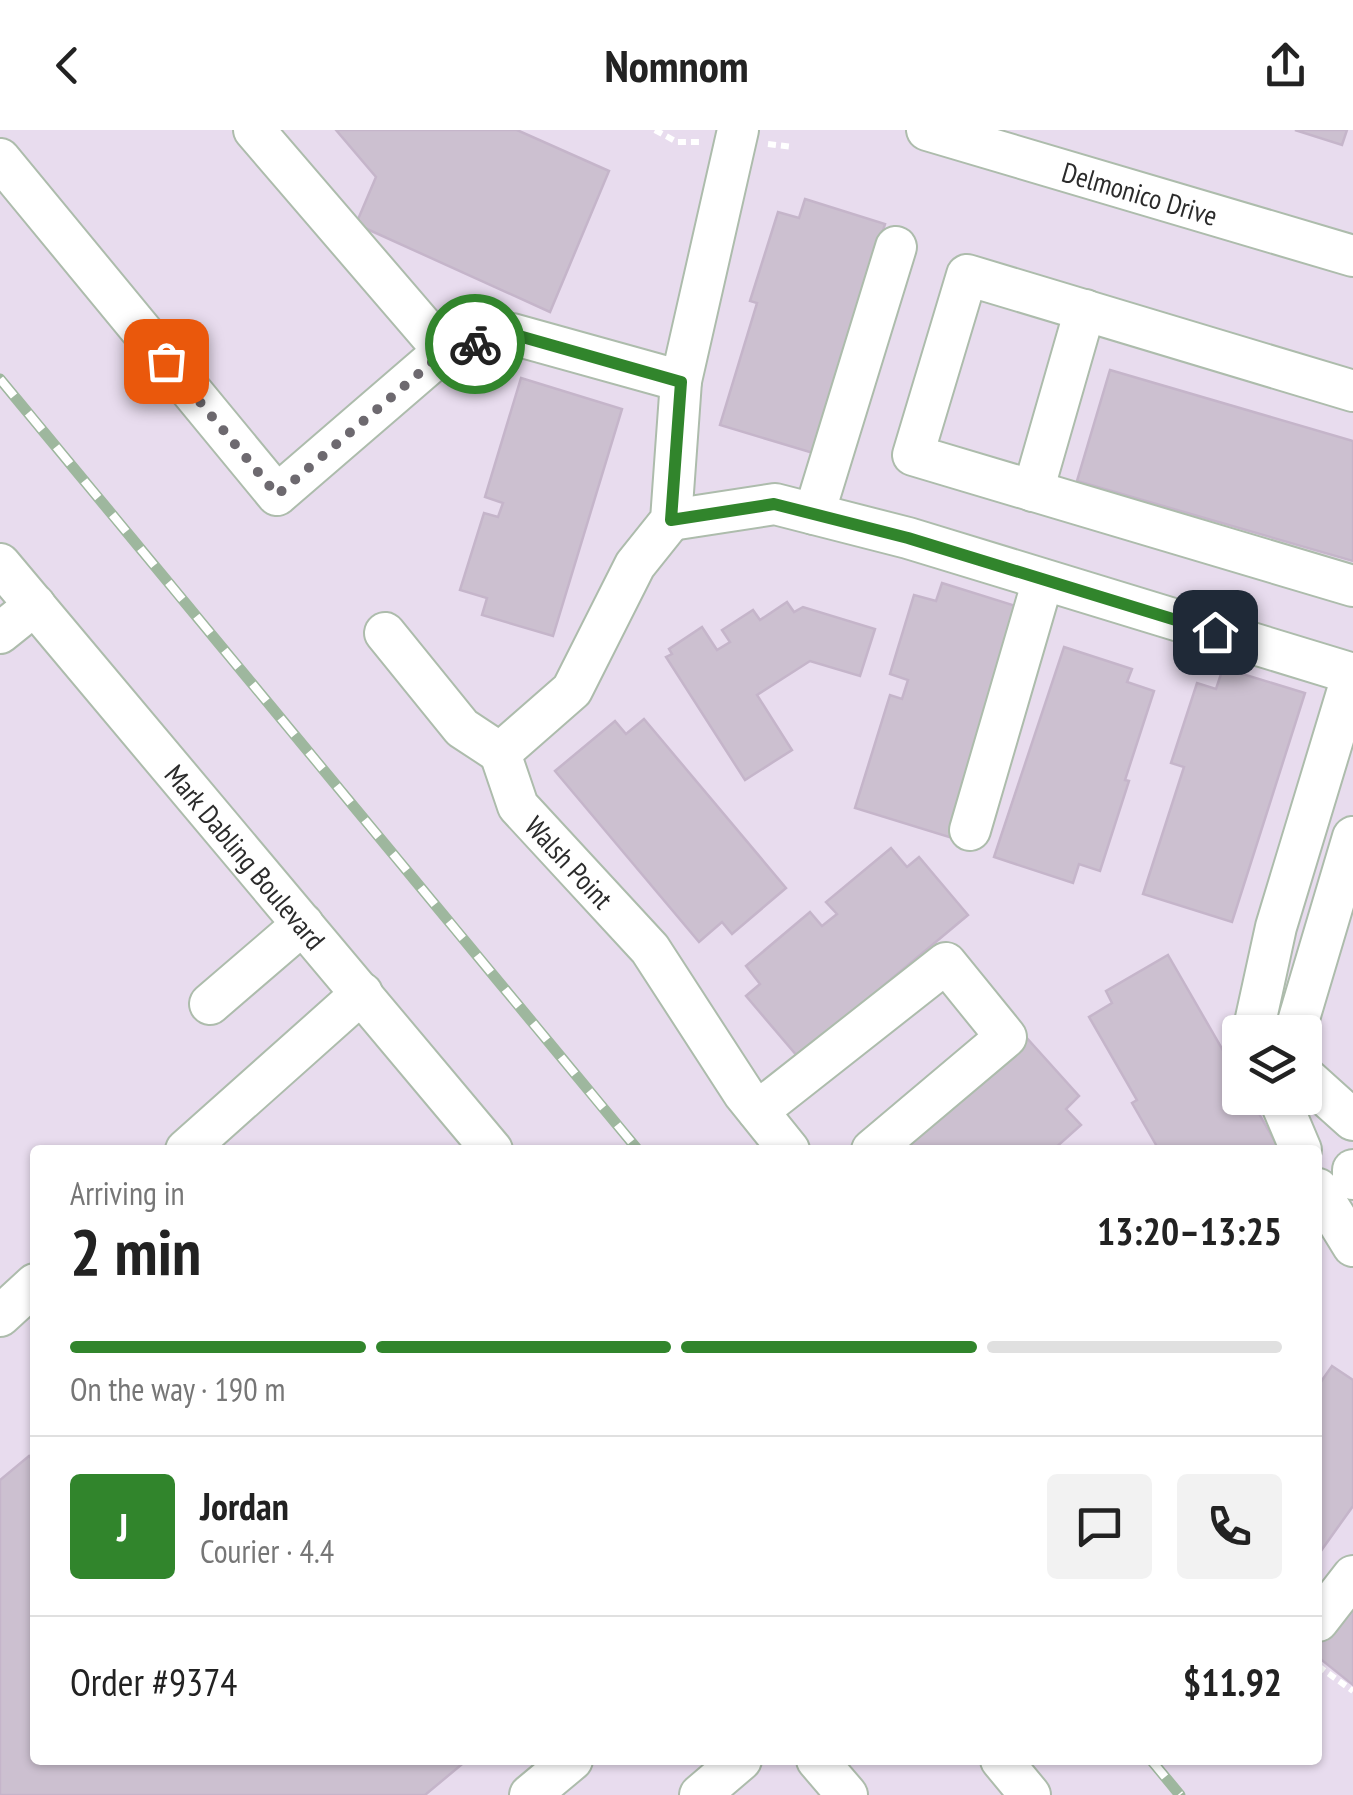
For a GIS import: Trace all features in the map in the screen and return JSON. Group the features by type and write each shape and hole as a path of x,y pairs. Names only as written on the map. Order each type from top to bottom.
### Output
{"street":[{"path":"254,130 444,352"},
{"path":"385,633 462,728 500,753 572,690 635,564 671,520 681,382 738,130"},
{"name":"Delmonico Drive","path":"927,130 1353,256"},
{"path":"0,159 277,495 444,352 512,334 681,382"},
{"path":"814,514 896,247"},
{"path":"1353,391 967,274 912,454 1353,586"},
{"path":"1033,491 1086,310"},
{"path":"671,520 774,504 908,538 1353,674 1276,926 1256,1015"},
{"name":"Mark Dabling Boulevard","path":"0,564 488,1145"},
{"path":"970,830 1044,580"},
{"path":"0,633 35,605"},
{"name":"Walsh Point","path":"500,753 518,806 650,950 785,1145"},
{"path":"1300,1015 1353,837"},
{"path":"210,1004 303,924"},
{"path":"758,1111 946,963 1006,1037 878,1145"},
{"path":"192,1145 362,993"},
{"path":"1322,1092 1353,1120"},
{"path":"1286,1115 1298,1145"},
{"path":"1353,1170 1353,1179"},
{"path":"1322,1196 1353,1246"},
{"path":"0,1316 30,1289"},
{"path":"1322,1616 1353,1576"},
{"path":"530,1795 566,1765"},
{"path":"700,1795 734,1765"},
{"path":"821,1765 847,1795"},
{"path":"1005,1765 1030,1795"}],"path":[{"path":"1322,1669 1353,1690"}],"building":[{"path":"336,130 517,130 609,171 550,312 356,224 376,177"},
{"path":"1295,130 1347,130 1342,145"},
{"path":"805,199 885,224 813,453 720,425 757,303 750,301 778,212 799,218"},
{"path":"1110,370 1353,441 1353,561 1077,481"},
{"path":"521,378 622,409 553,636 482,615 487,598 460,590 484,513 498,517 503,503 485,497"},
{"path":"942,583 1019,607 949,837 855,808 890,695 902,699 908,680 890,674 914,595 936,601"},
{"path":"787,602 794,612 803,607 875,629 860,676 810,661 757,695 792,750 745,780 666,657 672,654 669,649 702,627 717,650 730,642 722,630 753,610 760,620"},
{"path":"1064,647 1132,669 1127,682 1154,691 1100,871 1079,864 1073,883 994,857"},
{"path":"1223,668 1305,693 1232,922 1143,894 1184,767 1171,763 1197,683 1216,689"},
{"path":"644,719 786,888 732,934 722,922 699,942 555,771 615,721 626,734"},
{"path":"891,848 907,867 919,857 968,915 798,1057 746,996 760,984 746,966 810,912 822,926 837,914 826,902"},
{"path":"1168,955 1222,1049 1222,1115 1260,1115 1277,1145 1156,1145 1132,1103 1137,1100 1089,1017 1112,1003 1106,991"},
{"path":"1025,1036 1079,1096 1066,1109 1081,1125 1059,1145 904,1145"},
{"path":"1332,1366 1353,1380 1353,1506 1322,1549 1322,1380"},
{"path":"30,1457 30,1765 461,1765 425,1795 0,1795 0,1480"},
{"path":"1353,1591 1353,1685 1322,1660 1322,1632"}],"railway":[{"path":"0,379 634,1145"},
{"path":"1155,1765 1180,1795"}],"way so far":[{"path":"166,361 277,495 444,352 475,344"}],"route":[{"path":"475,344 512,334 681,382 671,520 774,504 908,538 1215,632"}]}
